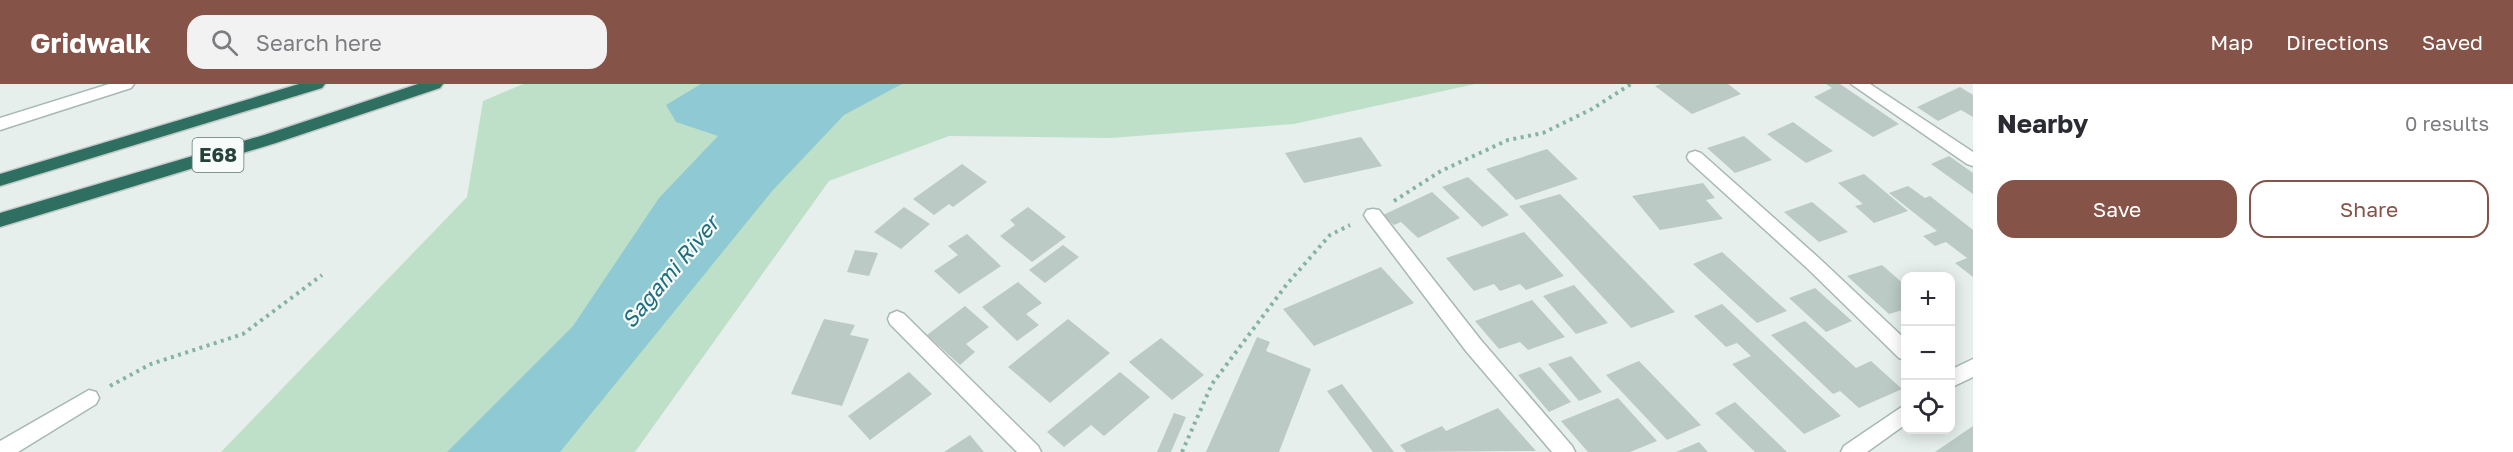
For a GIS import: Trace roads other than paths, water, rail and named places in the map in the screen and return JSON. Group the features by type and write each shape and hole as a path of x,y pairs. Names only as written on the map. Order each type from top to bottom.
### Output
{"highway":[{"name":"E68","path":"0,180 317,84"},
{"name":"E68","path":"0,220 270,139 435,84"}],"street":[{"path":"0,124 126,84"},
{"path":"1859,84 1973,160"},
{"path":"1695,157 1814,264 1901,348"},
{"path":"1373,215 1473,345 1565,452"},
{"path":"897,319 1031,452"},
{"path":"1955,377 1973,367"},
{"path":"0,452 89,398"},
{"path":"1851,452 1901,415"}],"water":[{"name":"Sagami River","path":"701,84 902,84 844,115 773,190 560,452 447,452 573,326 659,198 718,136 676,122 666,105"}]}
